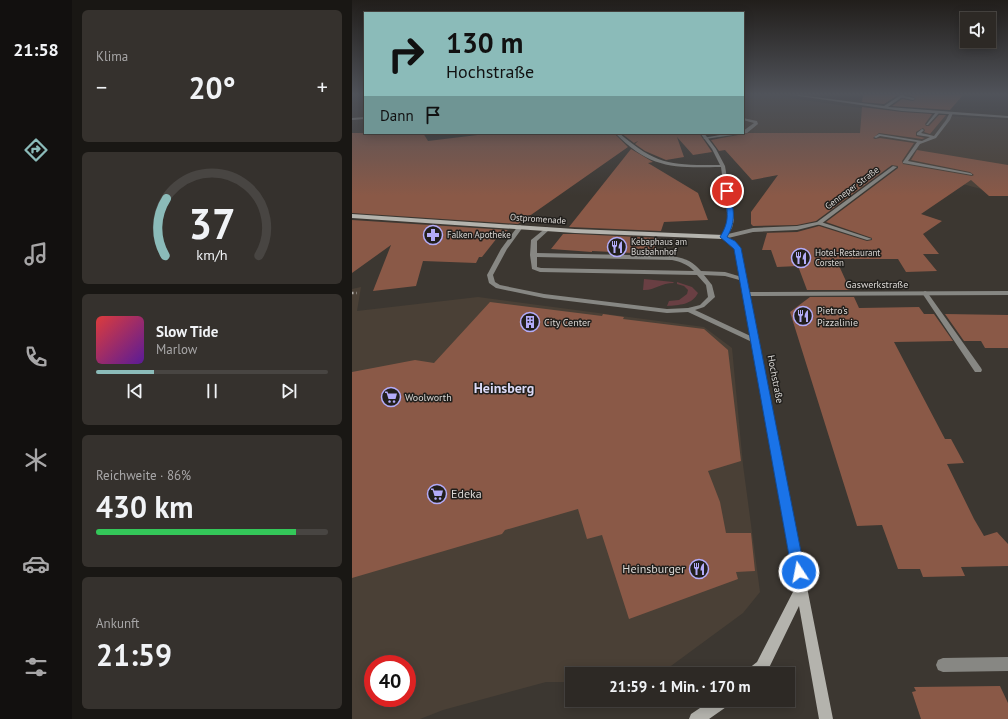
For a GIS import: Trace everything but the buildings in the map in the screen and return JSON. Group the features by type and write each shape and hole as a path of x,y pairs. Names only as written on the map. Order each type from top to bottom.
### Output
{"street":[{"path":"941,129 935,137 919,144 905,162 970,174"},
{"path":"922,130 918,134 935,137"},
{"path":"618,134 651,158 665,163 682,166 723,166"},
{"path":"703,134 714,149 723,166 731,220 724,237"},
{"path":"706,138 733,134"},
{"path":"876,137 879,135 924,142"},
{"name":"Genneper Straße","path":"724,237 753,230 797,228 819,224 895,167"},
{"name":"Ostpromenade","path":"352,216 547,229 724,237"},
{"name":"Genneper Straße","path":"819,224 869,239"},
{"path":"520,227 504,249 490,275 492,283 498,287 544,296 667,311 689,310 702,306 712,297 709,285 699,273 684,260 672,258 533,255"},
{"path":"547,229 534,240 534,268 540,270 724,274 743,279"},
{"name":"Hochstraße","path":"724,237 738,248 826,719"},
{"path":"925,293 978,370"},
{"name":"Gaswerkstraße","path":"746,294 1008,293"},
{"path":"689,310 755,340"},
{"path":"762,667 802,587"},
{"path":"943,665 1008,664"},
{"path":"696,719 714,707"}],"shaded area":[{"path":"744,129 1008,129 1008,196 890,165 720,141 716,134 744,134"},
{"path":"644,279 673,282 674,283 643,290"},
{"path":"677,282 692,287 698,293 689,302 680,305 667,306 669,301 679,300 687,294 688,290 684,286 677,284"},
{"path":"361,287 357,311 478,297 704,327 732,348 743,465 760,592 743,613 670,667 565,667 565,682 546,682 443,710 420,719 352,719 352,289"}],"railway":[{"path":"352,293 357,293"}],"place":[{"name":"Falken Apotheke","path":"433,235"},
{"name":"Kebaphaus am Busbahnhof","path":"617,247"},
{"name":"Hotel-Restaurant Corsten","path":"801,258"},
{"name":"Pietro's Pizzalinie","path":"803,316"},
{"name":"City Center","path":"530,322"},
{"name":"Woolworth","path":"391,397"},
{"name":"Edeka","path":"437,494"},
{"name":"Heinsburger","path":"699,569"}],"district":[{"name":"Heinsberg","path":"504,388"}],"route":[{"path":"727,191 731,220 724,237 738,248 799,572"}]}
